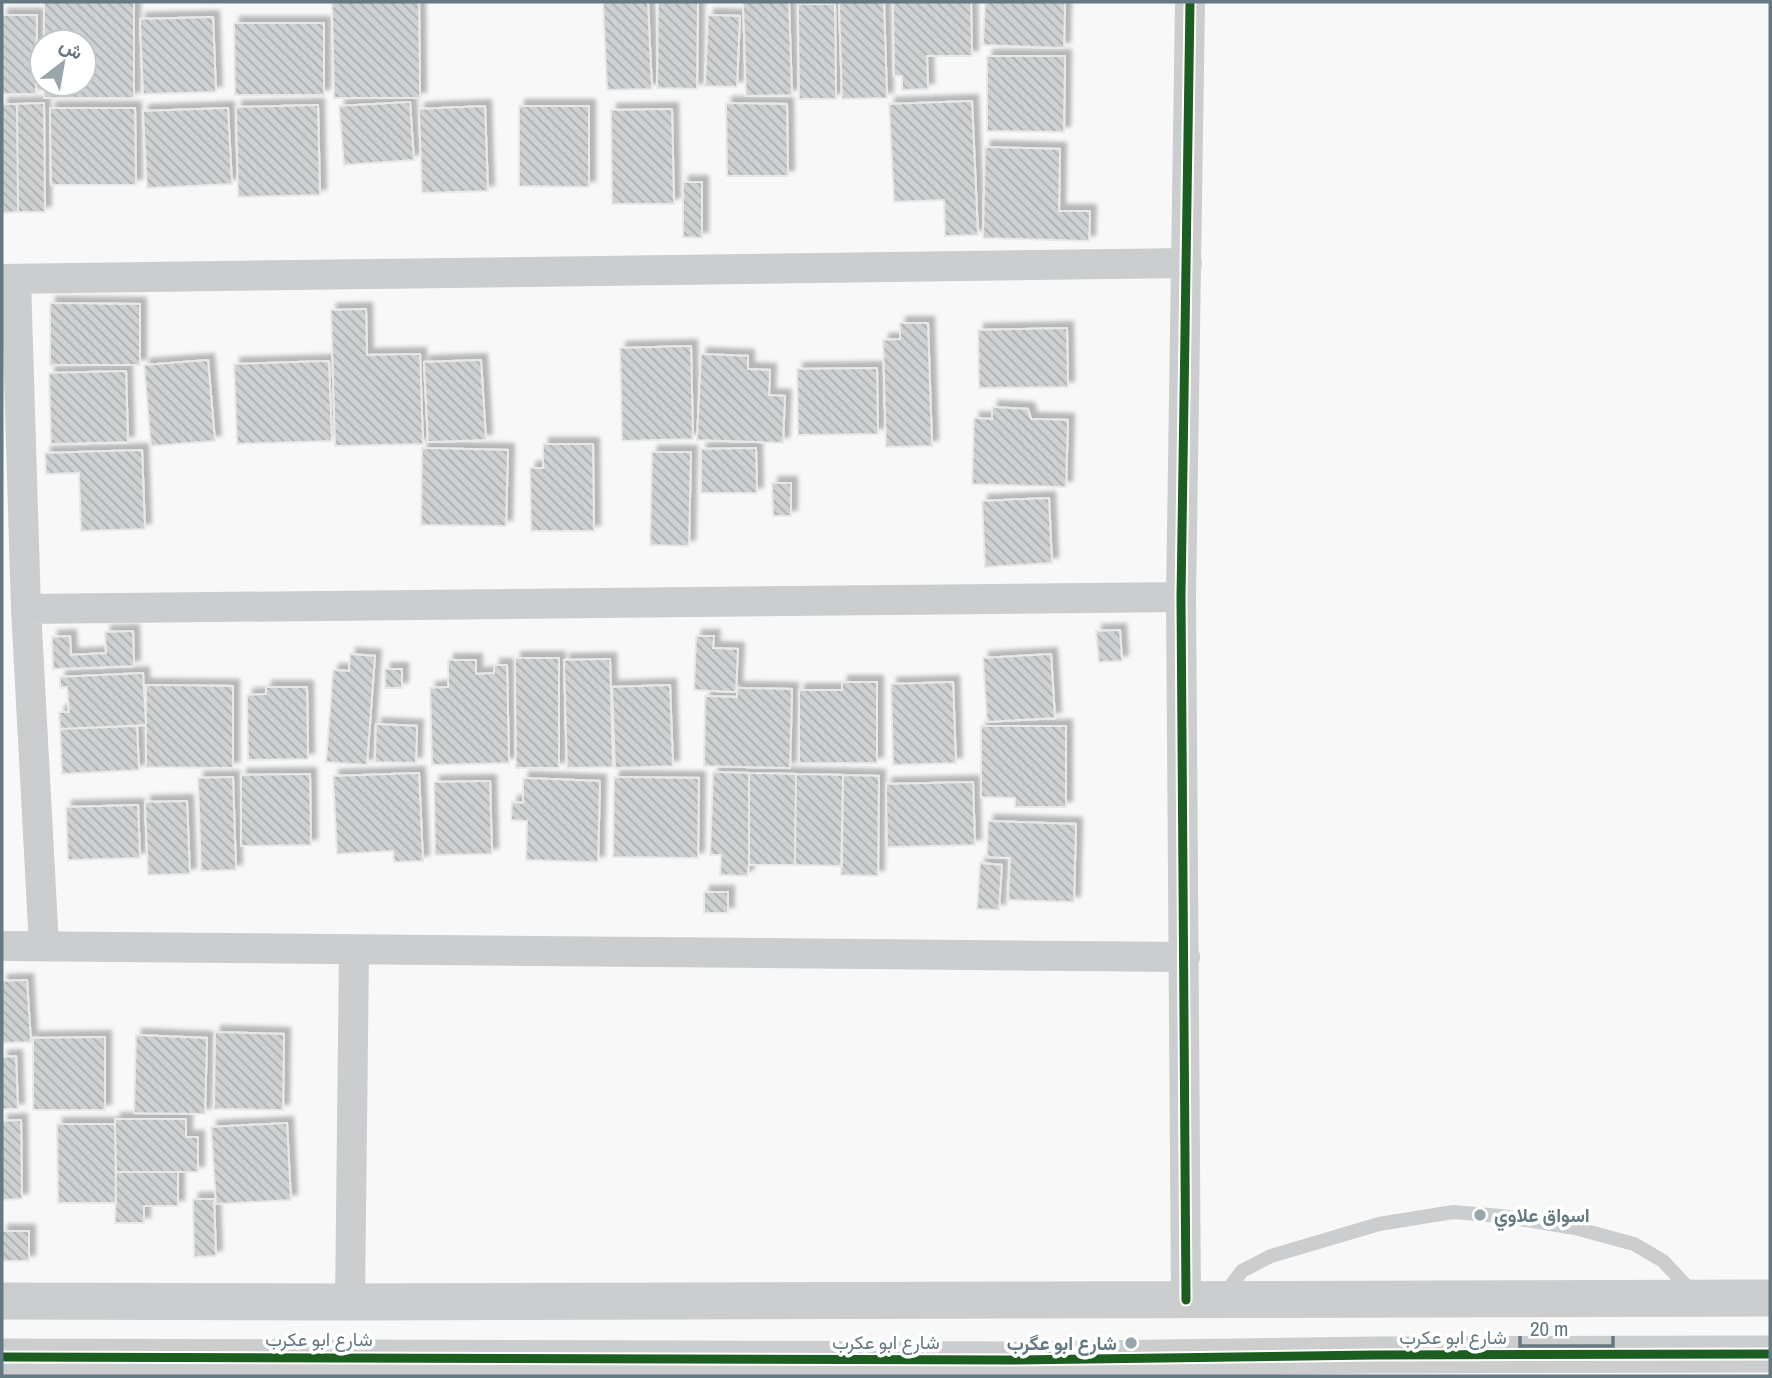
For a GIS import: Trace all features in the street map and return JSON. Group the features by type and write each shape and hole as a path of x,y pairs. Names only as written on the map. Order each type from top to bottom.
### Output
{"street":[{"path":"1190,2 1181,597 1185,957 1203,1300"},
{"path":"44,946 9,279 1187,263"},
{"path":"26,609 1181,597"},
{"path":"2,946 1185,957"},
{"path":"350,1302 354,950"},
{"path":"2,1301 685,1302 1770,1298"},
{"path":"685,1302 685,1358"},
{"name":"شارع ابو عكرب","path":"5,1363 349,1366 685,1358 1014,1368 1421,1366 1770,1354"}],"lane":[{"path":"1203,1300 1242,1271 1271,1256 1379,1224 1453,1212 1501,1216 1575,1228 1634,1244 1663,1261 1698,1298"}],"building":[{"path":"44,2 134,2 134,98 98,98 98,28 44,28"},
{"path":"332,2 419,2 420,98 334,98"},
{"path":"603,2 648,2 652,89 607,90"},
{"path":"658,2 698,2 697,89 657,88"},
{"path":"743,2 789,2 792,95 746,96"},
{"path":"839,2 884,2 887,98 842,99"},
{"path":"893,2 971,2 972,56 927,56 928,89 902,90 902,76 894,76"},
{"path":"985,2 1065,2 1064,48 983,45"},
{"path":"798,4 835,4 836,99 799,99"},
{"path":"2,15 37,15 37,28 28,28 28,94 2,94"},
{"path":"708,15 740,16 737,87 705,86"},
{"path":"213,17 216,92 143,94 140,19"},
{"path":"234,23 324,23 324,95 235,95"},
{"path":"987,56 1065,56 1064,132 987,131"},
{"path":"972,101 978,235 945,236 944,200 894,202 889,104"},
{"path":"410,102 414,160 344,165 339,106"},
{"path":"44,103 45,212 18,212 17,104"},
{"path":"726,103 787,104 788,176 727,176"},
{"path":"2,104 17,104 18,212 2,213"},
{"path":"318,105 320,195 238,197 236,107"},
{"path":"485,106 488,191 422,193 419,109"},
{"path":"519,106 589,106 589,187 519,186"},
{"path":"50,108 135,108 136,185 51,185"},
{"path":"228,108 232,184 147,188 143,111"},
{"path":"672,109 674,204 612,204 611,110"},
{"path":"985,147 1060,149 1059,211 1090,211 1089,241 983,238"},
{"path":"683,182 702,182 702,238 683,237"},
{"path":"50,303 140,304 140,365 50,365"},
{"path":"366,309 367,355 420,354 423,444 335,446 331,310"},
{"path":"900,323 928,323 932,446 886,447 883,340 900,339"},
{"path":"1067,328 1068,387 979,388 978,330"},
{"path":"691,346 693,439 622,441 620,348"},
{"path":"701,354 748,356 748,369 770,370 769,395 785,396 783,443 697,440"},
{"path":"208,360 215,441 151,446 144,365"},
{"path":"481,360 486,440 428,442 424,362"},
{"path":"329,361 332,441 237,444 234,364"},
{"path":"877,368 878,434 798,435 797,369"},
{"path":"126,371 128,442 51,444 49,373"},
{"path":"992,407 1028,409 1031,419 1068,420 1066,487 972,484 974,418 992,419"},
{"path":"543,444 593,444 594,531 531,531 530,468 543,468"},
{"path":"422,448 508,450 506,526 421,525"},
{"path":"756,448 757,493 701,493 701,449"},
{"path":"142,450 145,529 81,531 79,473 46,474 45,453"},
{"path":"652,452 691,452 689,546 650,545"},
{"path":"772,483 791,483 791,516 773,516"},
{"path":"1049,498 1052,563 985,567 982,501"},
{"path":"1120,630 1122,661 1099,662 1096,631"},
{"path":"133,631 134,666 53,669 52,637 70,636 71,655 106,653 105,632"},
{"path":"696,636 714,636 713,648 738,649 736,692 694,690"},
{"path":"350,654 375,656 367,765 326,762 333,670 349,671"},
{"path":"1051,654 1055,718 987,722 983,658"},
{"path":"515,658 559,658 559,768 516,768"},
{"path":"610,659 613,767 567,768 564,660"},
{"path":"448,660 476,660 476,674 494,673 494,665 507,665 509,763 432,765 430,688 448,687"},
{"path":"385,669 402,669 402,688 385,688"},
{"path":"143,673 146,725 60,729 59,712 69,712 67,687 60,688 60,677"},
{"path":"842,682 877,682 877,763 799,763 799,690 842,690"},
{"path":"953,682 956,763 893,765 891,684"},
{"path":"146,685 233,686 233,768 146,767"},
{"path":"670,685 673,766 615,768 612,687"},
{"path":"266,687 307,687 308,759 248,760 247,695 266,694"},
{"path":"737,688 792,689 790,768 704,766 705,696 737,697"},
{"path":"376,724 417,726 416,763 375,762"},
{"path":"137,726 139,770 62,774 60,729"},
{"path":"981,726 1066,726 1066,807 1015,807 1015,798 981,797"},
{"path":"713,772 749,773 747,876 720,875 721,855 710,855"},
{"path":"419,773 423,861 394,862 393,851 337,854 333,776"},
{"path":"749,773 796,774 795,865 749,865"},
{"path":"310,774 311,845 241,846 241,775"},
{"path":"796,774 843,775 842,866 795,865"},
{"path":"843,775 879,776 878,876 841,875"},
{"path":"233,777 236,870 201,871 198,778"},
{"path":"614,777 699,778 698,858 613,857"},
{"path":"523,778 600,781 598,862 526,860 527,821 511,820 512,802 523,803"},
{"path":"490,781 492,854 435,855 434,782"},
{"path":"973,782 975,845 887,847 886,784"},
{"path":"187,801 190,874 148,875 145,802"},
{"path":"138,805 140,858 68,860 66,807"},
{"path":"988,821 1076,824 1074,902 1008,900 1010,858 987,857"},
{"path":"980,863 1002,865 999,910 977,909"},
{"path":"704,892 728,892 728,913 704,913"},
{"path":"27,980 31,1042 2,1043 2,981"},
{"path":"215,1032 284,1034 283,1110 214,1109"},
{"path":"136,1035 207,1038 205,1114 134,1113"},
{"path":"105,1037 105,1110 33,1110 33,1038"},
{"path":"16,1056 18,1109 2,1109 2,1057"},
{"path":"115,1119 186,1119 186,1137 198,1137 198,1172 116,1172"},
{"path":"21,1120 22,1199 2,1200 2,1121"},
{"path":"287,1123 291,1200 216,1204 211,1127"},
{"path":"57,1124 115,1124 116,1203 58,1203"},
{"path":"116,1172 178,1172 178,1206 144,1206 144,1223 115,1223"},
{"path":"193,1199 214,1199 216,1256 194,1257"},
{"path":"2,1231 29,1231 29,1261 2,1261"}],"cycle path":[{"path":"1186,1300 1181,597 1190,2"},
{"path":"2,1357 1014,1360 1373,1355 1770,1354"}],"place":[{"name":"اسواق علاوي","path":"1480,1215"},
{"name":"شارع ابو عگرب","path":"1131,1343"}]}
